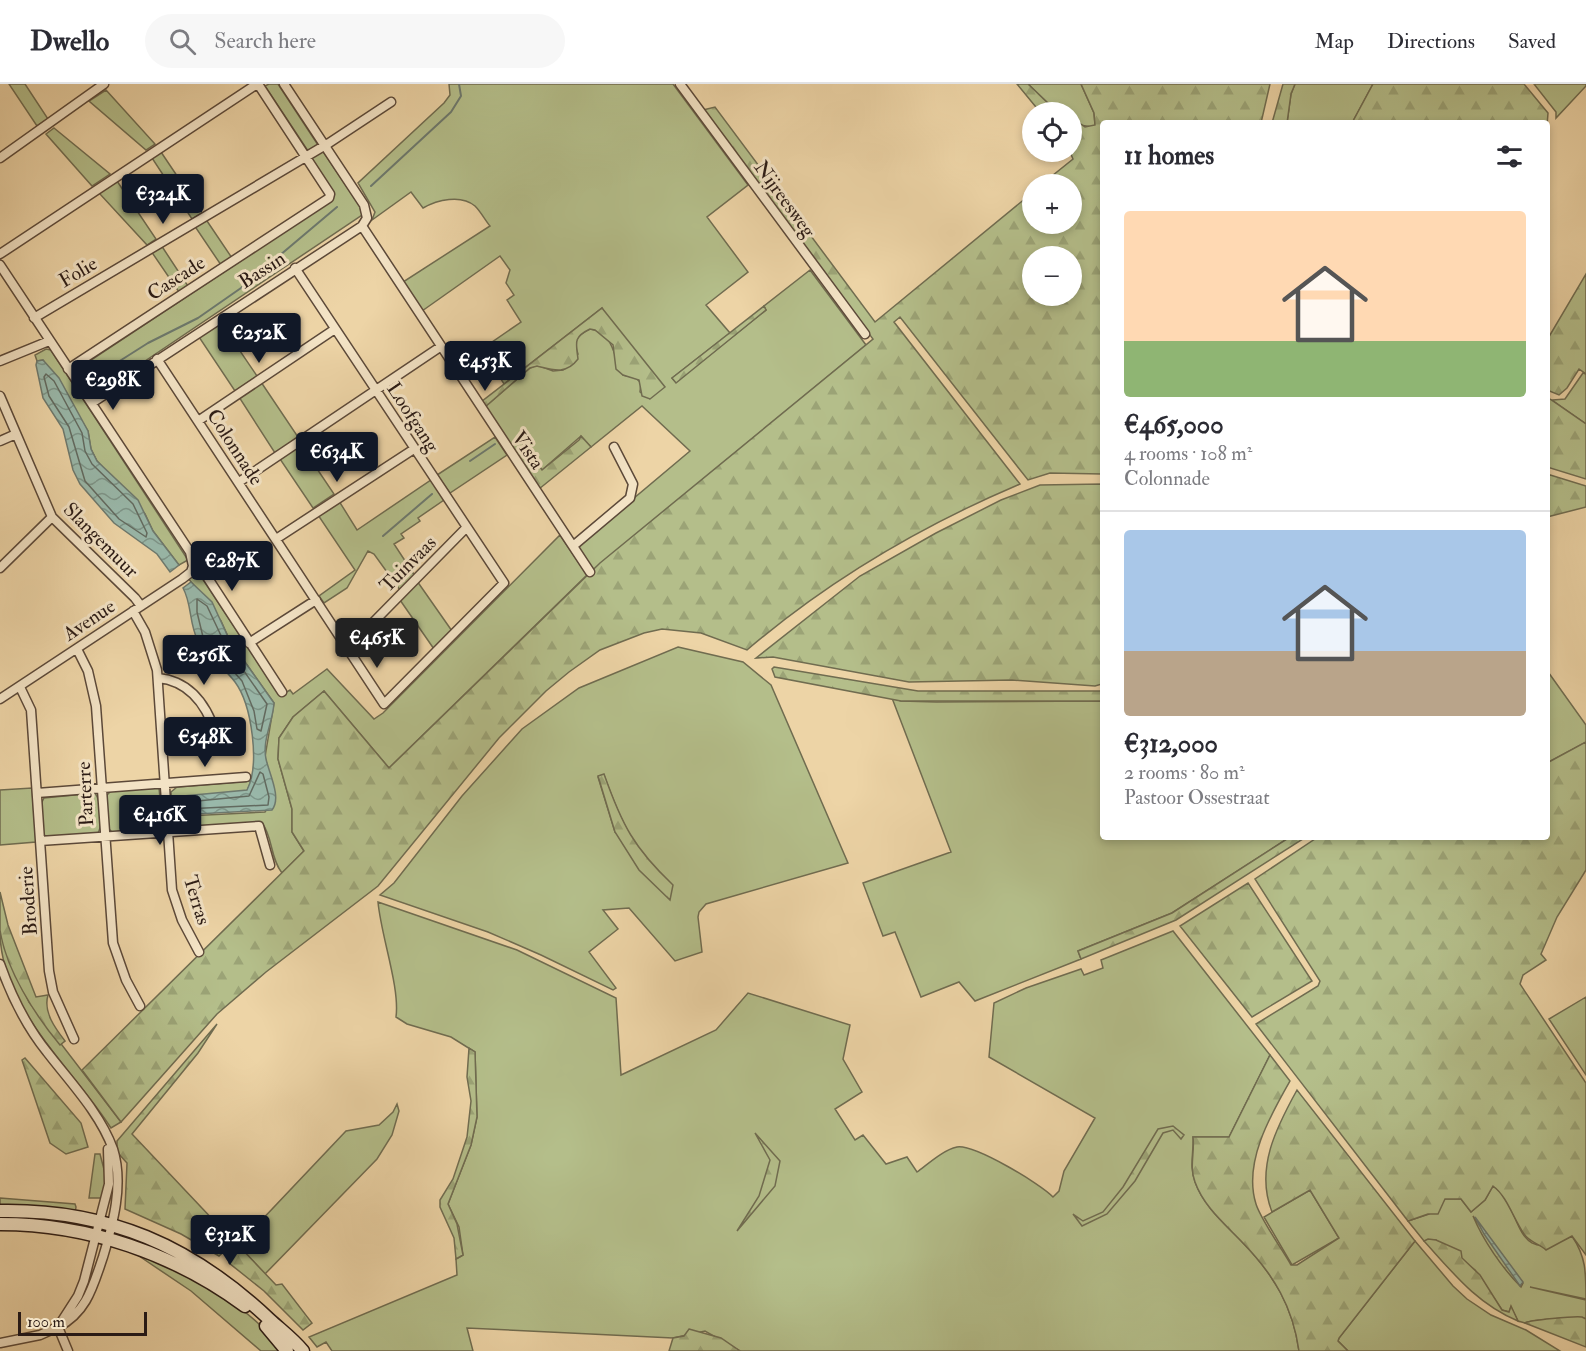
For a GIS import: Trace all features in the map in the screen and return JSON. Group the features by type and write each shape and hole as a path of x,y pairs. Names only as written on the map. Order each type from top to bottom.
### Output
{"main road":[{"path":"0,1211 99,1221 171,1246 211,1270 235,1288 303,1351"},
{"path":"0,1224 40,1226 95,1236 150,1252 205,1279 248,1309 274,1334 287,1351"}],"street":[{"path":"0,158 104,84"},
{"path":"0,254 258,84 306,156"},
{"path":"284,84 366,209 367,218 362,226"},
{"name":"Nijreesweg","path":"680,84 865,334"},
{"name":"Folie","path":"34,318 325,145 391,102"},
{"name":"Cascade","path":"68,369 329,198 330,194 306,156"},
{"name":"Bassin","path":"92,403 362,226"},
{"name":"Vista","path":"362,226 590,572"},
{"path":"0,265 190,552 193,566 202,569 282,692"},
{"name":"Loofgang","path":"295,268 504,583 384,704"},
{"path":"198,421 335,329"},
{"path":"0,361 49,341"},
{"path":"239,482 440,347"},
{"name":"Colonnade","path":"157,359 384,704"},
{"name":"Slangemuur","path":"0,396 52,517 135,598 137,609"},
{"path":"0,441 16,434"},
{"path":"573,546 630,498 633,484 614,447"},
{"path":"276,539 414,449"},
{"path":"0,568 52,517"},
{"name":"Tuinvaas","path":"348,648 466,528"},
{"name":"Avenue","path":"0,699 137,609 190,572 193,566"},
{"path":"249,643 316,600"},
{"name":"Terras","path":"137,609 158,678 172,890 182,920 199,951"},
{"name":"Parterre","path":"77,649 88,670 96,706 113,943 126,981 141,1006"},
{"path":"158,678 171,679 189,688 209,713 216,735"},
{"name":"Broderie","path":"20,687 31,710 49,971 57,1001 74,1039"},
{"path":"37,793 246,777"},
{"path":"40,841 259,826 270,865"},
{"path":"0,964 28,1025 99,1121 112,1148 118,1183 112,1224 87,1300 75,1316 58,1327 39,1335 0,1342"},
{"path":"58,1327 78,1296 109,1184 107,1140"},
{"path":"58,1327 68,1351"}],"green space":[{"path":"9,84 25,84 48,119 37,126"},
{"path":"278,84 318,145 308,151 265,86"},
{"path":"449,84 673,84 748,185 707,217 748,272 706,305 730,333 672,378 676,382 766,310 764,306 810,270 866,345 593,570 577,546 690,451 642,406 591,447 581,436 542,470 519,439 510,446 485,407 530,368 537,365 553,371 563,370 578,354 577,338 590,329 604,335 612,347 623,375 636,378 641,383 640,392 650,399 602,308 504,384 482,349 521,322 507,300 514,295 506,283 510,270 500,256 422,311 403,282 490,226 477,208 469,202 449,199 423,208 411,192 372,220 375,212 358,183 444,103 450,95"},
{"path":"1017,84 1028,84 1047,102 1032,102"},
{"path":"1028,84 1081,84 1094,113 1095,125 1092,127 1082,125 1082,102 1047,102"},
{"path":"1081,84 1270,84 1262,120 1100,120 1100,474 1050,473 1028,480 900,317 894,322 1020,484 947,518 877,557 810,600 747,650 701,633 662,629 644,633 600,650 569,672 546,691 499,738 378,886 266,972 217,1014 121,1122 82,1070 304,851 292,832 292,809 278,759 279,738 293,717 324,691 389,768 600,563 873,339 703,110 715,107 875,322 1022,201 1022,234 1082,234 1082,174 1054,174 1069,162 1082,162 1082,125 1085,127 1095,125 1094,113"},
{"path":"1283,84 1295,84 1291,94 1287,120 1273,120"},
{"path":"1295,84 1373,84 1354,120 1287,120 1291,94"},
{"path":"1373,84 1524,84 1548,113 1547,120 1354,120"},
{"path":"1534,84 1586,84 1586,86 1556,118 1556,112"},
{"path":"106,90 155,144 146,150 89,101"},
{"path":"54,128 110,174 92,186 46,134"},
{"path":"322,150 362,209 362,215 93,396 76,370 331,201 334,193 310,157"},
{"path":"161,152 202,213 192,219 152,158"},
{"path":"117,181 156,239 147,245 99,193"},
{"path":"205,218 232,258 221,265 194,225"},
{"path":"161,245 188,286 179,292 151,251"},
{"path":"1586,274 1586,374 1579,369 1567,388 1559,395 1550,391 1550,335"},
{"path":"764,306 766,310 676,383 672,378"},
{"path":"602,308 665,387 650,399 642,396 639,380 623,375 616,369 613,345 595,330 590,329 578,338 576,345 578,359 569,367 559,370 537,366 530,368 485,407 481,402"},
{"path":"221,323 257,376 235,391 199,337"},
{"path":"46,349 51,350 188,560 179,565 153,531 145,514 97,461 91,449 88,431 43,360 37,361 35,355"},
{"path":"1583,373 1586,374 1586,424 1552,400 1565,399"},
{"path":"261,382 298,437 275,453 239,397"},
{"path":"1550,399 1586,424 1586,479 1550,468"},
{"path":"581,436 591,447 539,489 510,446 519,439 542,470"},
{"path":"495,437 507,455 450,493 437,475"},
{"path":"301,445 334,494 313,508 280,459"},
{"path":"1550,475 1586,486 1586,507 1550,516"},
{"path":"431,480 439,487 444,500 418,518 420,521 401,534 404,538 394,544 415,576 400,590 374,554 368,551 347,588 324,603 319,596 355,570 318,515 339,501 357,530"},
{"path":"1100,484 1100,685 1012,680 909,682 773,657 756,658 860,576 1001,500 1040,485"},
{"path":"560,535 587,575 389,768 324,691 293,717 279,738 278,759 292,809 292,832 304,851 282,873 275,861 266,829 262,823 180,828 173,825 171,792 177,787 251,781 247,791 234,793 179,815 187,816 265,812 275,796 265,757 274,703 230,641 221,621 188,578 198,572 280,696 290,690 293,694 327,669 374,719 383,713"},
{"path":"417,581 452,631 434,649 400,600"},
{"path":"678,647 743,662 771,685 848,863 706,904 698,917 702,952 675,961 629,908 603,910 618,929 589,952 616,988 613,990 488,932 380,895 394,883 462,796 522,729 579,688","holes":["604,775 631,837 657,870 615,832 598,777"]},
{"path":"774,667 918,691 1100,691 1100,701 901,701 775,677 772,669"},
{"path":"1550,675 1586,725 1586,742 1550,761"},
{"path":"892,698 901,701 936,702 1100,701 1100,840 1285,840 1172,913 1078,951 1081,959 975,1001 959,982 921,997 895,932 883,936 863,883 951,852"},
{"path":"1586,742 1586,870 1557,917 1541,954 1546,960 1523,975 1520,984 1586,1083 1586,1255 1572,1236 1546,1250 1529,1239 1498,1190 1493,1186 1485,1200 1471,1212 1461,1199 1445,1199 1438,1214 1428,1214 1408,1221 1256,1024 1318,986 1320,981 1255,879 1314,840 1550,840 1550,761"},
{"path":"604,774 623,822 631,835 648,859 673,885 670,900 639,870 615,832 598,776"},
{"path":"32,788 36,842 0,845 0,790"},
{"path":"159,788 163,828 112,832 108,828 105,797 111,791"},
{"path":"95,793 101,813 98,833 48,838 43,834 41,804 44,798"},
{"path":"1285,840 1301,840 1176,920 1081,959 1078,951 1172,913"},
{"path":"1248,883 1312,981 1252,1017 1180,926"},
{"path":"0,892 8,925 36,997 48,995 49,1014 65,1041 60,1045 32,1006 8,961 0,930"},
{"path":"378,902 517,950 616,998 621,1075 716,1030 748,993 850,1025 843,1059 862,1092 835,1109 855,1140 863,1135 886,1164 907,1157 917,1172 946,1151 957,1147 966,1148 1007,1166 1053,1197 1059,1191 1064,1171 1095,1118 989,1057 994,1003 1026,988 1081,969 1084,975 1103,968 1101,960 1173,931 1270,1055 1229,1137 1193,1137 1192,1170 1199,1191 1209,1207 1254,1255 1273,1280 1287,1306 1299,1351 740,1351 705,1331 673,1338 467,1328 473,1351 332,1351 326,1342 317,1347 309,1337 457,1275 456,1259 463,1255 459,1227 448,1204 471,1145 477,1117 475,1052 451,1037 407,1024 396,1017 393,976"},
{"path":"0,931 13,969 29,1002 121,1122 111,1128 41,1036 25,1011 12,986 3,959"},
{"path":"1586,997 1586,1075 1549,1019"},
{"path":"217,1024 198,1053 132,1134 234,1242 219,1256 181,1234 125,1209 127,1163 117,1152 117,1141"},
{"path":"469,1048 475,1052 477,1117 471,1145 448,1204 457,1224 463,1255 456,1259 454,1238 440,1207 440,1200 453,1179 467,1137 471,1101 467,1077"},
{"path":"1270,1055 1290,1081 1274,1109 1261,1140 1253,1172 1253,1188 1259,1211 1291,1265 1297,1265 1339,1238 1310,1190 1272,1212 1267,1196 1266,1180 1270,1149 1297,1090 1415,1241 1339,1338 1338,1341 1348,1351 1299,1351 1287,1306 1273,1280 1254,1255 1209,1207 1193,1176 1193,1137 1229,1137"},
{"path":"25,1058 81,1123 88,1147 66,1154 50,1143 22,1060"},
{"path":"397,1104 399,1111 392,1135 377,1159 265,1274 238,1245 346,1131 379,1125 393,1112"},
{"path":"1173,1126 1184,1135 1181,1139 1173,1130 1163,1133 1135,1181 1107,1214 1082,1226 1073,1214 1083,1221 1103,1212 1123,1187 1158,1129"},
{"path":"755,1133 780,1161 775,1186 737,1231 759,1196 770,1160"},
{"path":"95,1154 100,1154 106,1177 103,1198 89,1198"},
{"path":"1493,1186 1503,1196 1528,1240 1538,1245 1552,1244 1572,1236 1584,1265 1586,1299 1530,1287 1586,1300 1586,1319 1555,1319 1525,1323 1518,1321 1511,1307 1509,1312 1502,1310 1475,1270 1436,1240 1424,1241 1408,1221 1429,1214 1445,1199 1461,1199 1471,1212 1485,1200"},
{"path":"1310,1190 1339,1238 1292,1265 1264,1217"},
{"path":"0,1198 75,1204 76,1207 75,1213 0,1208"},
{"path":"1473,1216 1523,1283 1521,1287 1494,1253"},
{"path":"1428,1239 1461,1251 1462,1258 1480,1275 1502,1310 1509,1312 1511,1306 1518,1321 1490,1306 1466,1287 1424,1241"},
{"path":"1415,1241 1467,1299 1491,1315 1526,1330 1560,1351 1348,1351 1338,1341 1339,1338"},
{"path":"238,1245 276,1285 282,1284 312,1323 303,1330 264,1291 229,1263 228,1257"},
{"path":"136,1254 177,1271 217,1292 253,1319 284,1351 261,1351 191,1291"},
{"path":"1582,1317 1586,1319 1586,1347 1525,1323 1552,1318"},
{"path":"689,1329 721,1338 740,1351 669,1351 673,1338 684,1336"}],"water":[{"path":"43,360 59,378 88,431 91,449 97,461 138,500 153,531 179,565 170,572 157,554 114,523 80,484 73,470 63,429 43,398 36,365 37,361"},
{"path":"191,582 212,602 230,641 274,703 265,752 276,799 272,810 179,815 178,799 183,796 247,790 253,766 252,735 246,705 235,682 198,641 183,588"},
{"path":"1475,1217 1523,1282 1520,1286 1484,1234"}],"waterway":[{"path":"371,186 451,112 461,96 459,84"},
{"path":"96,376 148,343 198,318 241,288 337,207"},
{"path":"470,461 495,444"},
{"path":"383,536 432,494"}]}
